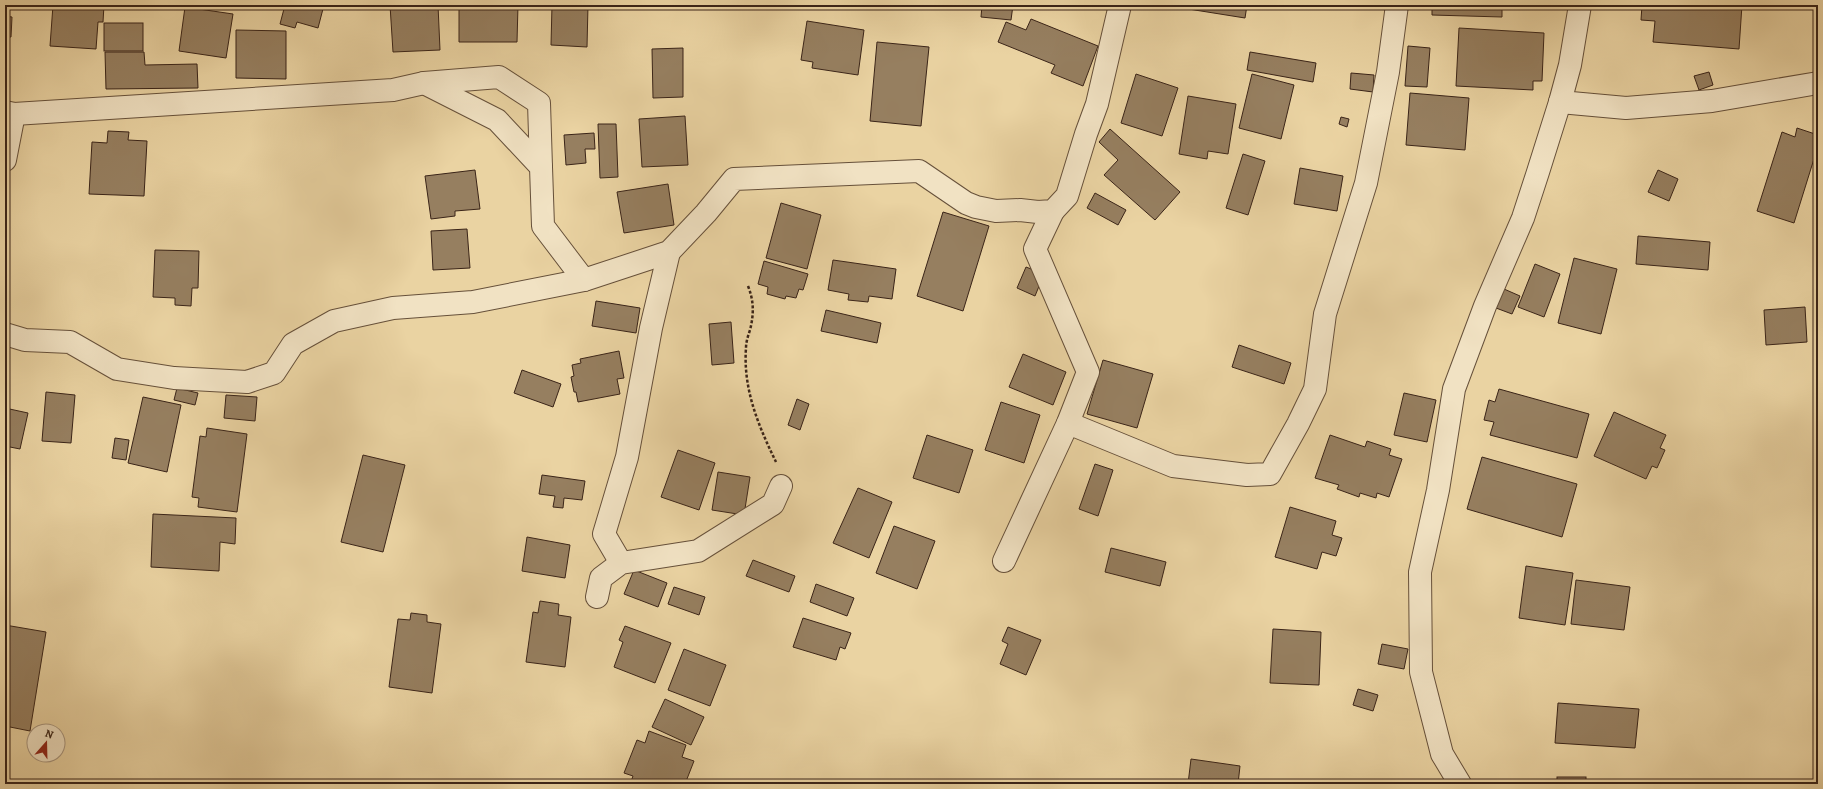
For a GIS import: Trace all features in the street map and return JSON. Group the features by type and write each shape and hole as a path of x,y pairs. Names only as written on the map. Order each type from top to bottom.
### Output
{"street":[{"path":"1004,561 1068,423 1088,372 1035,250 1053,211 1067,196 1097,104 1120,5"},
{"path":"1068,423 1173,466 1247,475 1270,474 1298,424 1315,389 1325,314 1366,183 1388,72 1397,5"},
{"path":"1460,784 1442,754 1421,672 1420,572 1438,490 1454,389 1485,306 1523,218 1560,102 1570,65 1580,5"},
{"path":"5,160 9,113 393,90 424,83 499,77 540,103 543,226 584,280"},
{"path":"424,83 497,120 541,167"},
{"path":"1560,102 1626,108 1712,101 1818,83"},
{"path":"5,334 24,340 70,342 117,368 174,378 247,382 274,373 293,344 334,321 393,308 473,302 584,280 669,252 706,213 734,179 919,171 966,203 976,207 996,211 1053,211"},
{"path":"621,563 604,534 627,457 651,328 669,252"},
{"path":"597,597 601,578 621,563 698,551 773,504 781,486"}],"path":[{"path":"748,286 753,299 754,317 746,347 746,378 751,403 765,440 779,468 781,486"}],"building":[{"path":"53,5 104,5 103,22 98,22 96,49 50,46"},
{"path":"285,5 324,5 318,28 297,22 295,28 280,24"},
{"path":"390,5 438,5 440,50 393,52"},
{"path":"459,5 518,5 517,42 459,42"},
{"path":"552,5 588,5 587,47 551,45"},
{"path":"982,5 1013,5 1011,20 981,17"},
{"path":"1176,5 1247,5 1245,18 1176,7"},
{"path":"1432,5 1502,5 1502,17 1432,15"},
{"path":"1642,5 1742,5 1739,49 1653,42 1655,21 1641,20"},
{"path":"185,7 233,14 226,58 179,51"},
{"path":"5,16 12,17 11,37 5,37"},
{"path":"1031,19 1098,46 1083,86 1051,73 1055,65 998,42 1006,22 1026,30"},
{"path":"807,21 864,30 858,75 812,68 813,62 801,60"},
{"path":"104,23 143,23 143,51 104,51"},
{"path":"1459,28 1544,33 1542,81 1533,81 1533,90 1456,86"},
{"path":"236,30 286,31 286,79 236,78"},
{"path":"877,42 929,47 921,126 870,121"},
{"path":"1408,46 1430,48 1427,87 1405,86"},
{"path":"683,48 683,97 653,98 652,49"},
{"path":"105,52 144,52 145,65 197,64 198,88 106,89"},
{"path":"1250,52 1316,63 1313,82 1247,70"},
{"path":"1709,72 1713,85 1699,90 1694,76"},
{"path":"1351,73 1374,75 1373,92 1350,89"},
{"path":"1136,74 1178,88 1162,136 1121,123"},
{"path":"1252,74 1294,85 1281,139 1239,128"},
{"path":"1410,93 1469,98 1465,150 1406,145"},
{"path":"1188,96 1236,104 1228,154 1208,151 1207,159 1179,154"},
{"path":"685,116 688,165 642,167 639,119"},
{"path":"1341,117 1349,119 1347,127 1339,124"},
{"path":"598,124 616,124 618,177 600,178"},
{"path":"1797,128 1818,135 1818,146 1794,223 1757,211 1782,132 1795,137"},
{"path":"1110,129 1180,192 1155,220 1104,175 1118,160 1099,142"},
{"path":"108,131 129,132 128,140 147,141 144,196 89,194 92,142 107,143"},
{"path":"594,133 595,149 585,149 586,163 566,165 564,135"},
{"path":"1243,154 1265,161 1248,215 1226,208"},
{"path":"1300,168 1343,176 1337,211 1294,204"},
{"path":"475,170 480,209 455,211 455,216 431,219 425,176"},
{"path":"1658,170 1678,179 1669,201 1648,192"},
{"path":"668,184 674,225 624,233 617,192"},
{"path":"1095,193 1126,210 1118,225 1087,208"},
{"path":"781,203 821,215 807,269 766,258"},
{"path":"943,212 989,226 963,311 917,296"},
{"path":"467,229 470,268 433,270 431,231"},
{"path":"1638,236 1710,242 1708,270 1636,264"},
{"path":"155,250 199,251 198,288 192,288 191,306 175,305 175,298 153,297"},
{"path":"1574,258 1617,269 1601,334 1558,323"},
{"path":"833,260 896,269 892,299 869,296 868,302 848,300 849,294 828,290"},
{"path":"764,261 808,274 803,290 799,289 796,298 786,296 785,299 767,294 768,287 758,284"},
{"path":"1535,264 1560,274 1544,317 1518,307"},
{"path":"1026,267 1044,274 1035,296 1017,288"},
{"path":"1504,289 1520,296 1512,314 1496,308"},
{"path":"596,301 640,308 636,333 592,326"},
{"path":"1805,307 1807,342 1766,345 1764,310"},
{"path":"826,310 881,323 877,343 821,331"},
{"path":"731,322 734,363 712,365 709,324"},
{"path":"1239,345 1291,363 1284,384 1232,367"},
{"path":"619,351 624,378 617,379 620,394 578,402 571,377 574,376 572,365 581,363 580,359"},
{"path":"1023,354 1066,372 1053,405 1009,387"},
{"path":"1103,360 1153,374 1137,428 1087,414"},
{"path":"522,370 561,384 553,407 514,393"},
{"path":"177,388 198,393 195,405 174,400"},
{"path":"1499,389 1589,414 1577,458 1490,435 1494,422 1484,420 1489,400 1495,402"},
{"path":"46,392 75,395 71,443 42,441"},
{"path":"1404,393 1436,400 1427,442 1394,435"},
{"path":"226,395 257,397 255,421 224,418"},
{"path":"143,397 181,405 167,472 128,463"},
{"path":"797,399 809,404 800,430 788,425"},
{"path":"1001,402 1040,415 1024,463 985,450"},
{"path":"5,408 28,413 20,449 5,446"},
{"path":"1614,412 1666,435 1660,448 1665,450 1657,468 1652,466 1646,479 1594,456"},
{"path":"207,428 247,434 237,512 198,507 199,498 192,497 200,436 206,437"},
{"path":"927,435 973,450 959,493 913,478"},
{"path":"1330,435 1365,447 1367,441 1391,449 1389,455 1402,459 1389,497 1377,493 1376,498 1360,493 1359,497 1337,489 1339,485 1315,478"},
{"path":"115,438 129,440 126,460 112,458"},
{"path":"678,450 715,463 699,510 661,497"},
{"path":"363,455 405,465 383,552 341,542"},
{"path":"1482,457 1577,484 1562,537 1467,509"},
{"path":"1095,464 1113,470 1098,516 1079,509"},
{"path":"718,472 750,477 744,515 712,510"},
{"path":"542,475 585,481 582,500 564,498 563,508 553,507 555,496 539,494"},
{"path":"858,488 892,502 869,558 833,543"},
{"path":"1290,507 1336,521 1332,535 1342,538 1336,556 1322,552 1317,569 1275,557"},
{"path":"153,514 236,518 235,544 220,542 219,571 151,567"},
{"path":"894,526 935,541 917,589 876,573"},
{"path":"527,537 570,545 565,578 522,571"},
{"path":"1111,548 1166,562 1160,586 1105,572"},
{"path":"753,560 795,576 789,592 746,576"},
{"path":"1526,566 1573,573 1565,625 1519,618"},
{"path":"634,570 667,583 658,607 624,594"},
{"path":"1576,580 1630,587 1624,630 1571,624"},
{"path":"816,584 854,598 847,616 810,602"},
{"path":"674,587 705,597 699,615 668,604"},
{"path":"540,601 559,604 558,615 571,617 565,667 526,662 533,612 538,613"},
{"path":"411,613 427,615 427,622 441,624 432,693 389,687 398,619 410,620"},
{"path":"803,618 851,633 845,649 840,647 836,660 793,647"},
{"path":"5,625 46,632 31,723 26,723 26,730 5,726"},
{"path":"625,626 671,643 655,683 614,667 623,642 619,640"},
{"path":"1008,627 1041,640 1026,675 1000,664 1008,644 1002,641"},
{"path":"1273,629 1321,632 1319,685 1270,683"},
{"path":"1382,644 1408,649 1404,669 1378,664"},
{"path":"684,649 726,665 710,706 668,690"},
{"path":"1358,689 1378,695 1373,711 1353,705"},
{"path":"665,699 704,717 691,745 652,727"},
{"path":"1558,703 1639,709 1635,748 1555,743"},
{"path":"649,731 686,745 682,757 694,761 685,784 675,781 673,784 630,784 633,776 624,773 637,740 645,743"},
{"path":"1191,759 1240,766 1238,784 1188,784"},
{"path":"1557,777 1586,777 1586,784 1557,784"}]}
